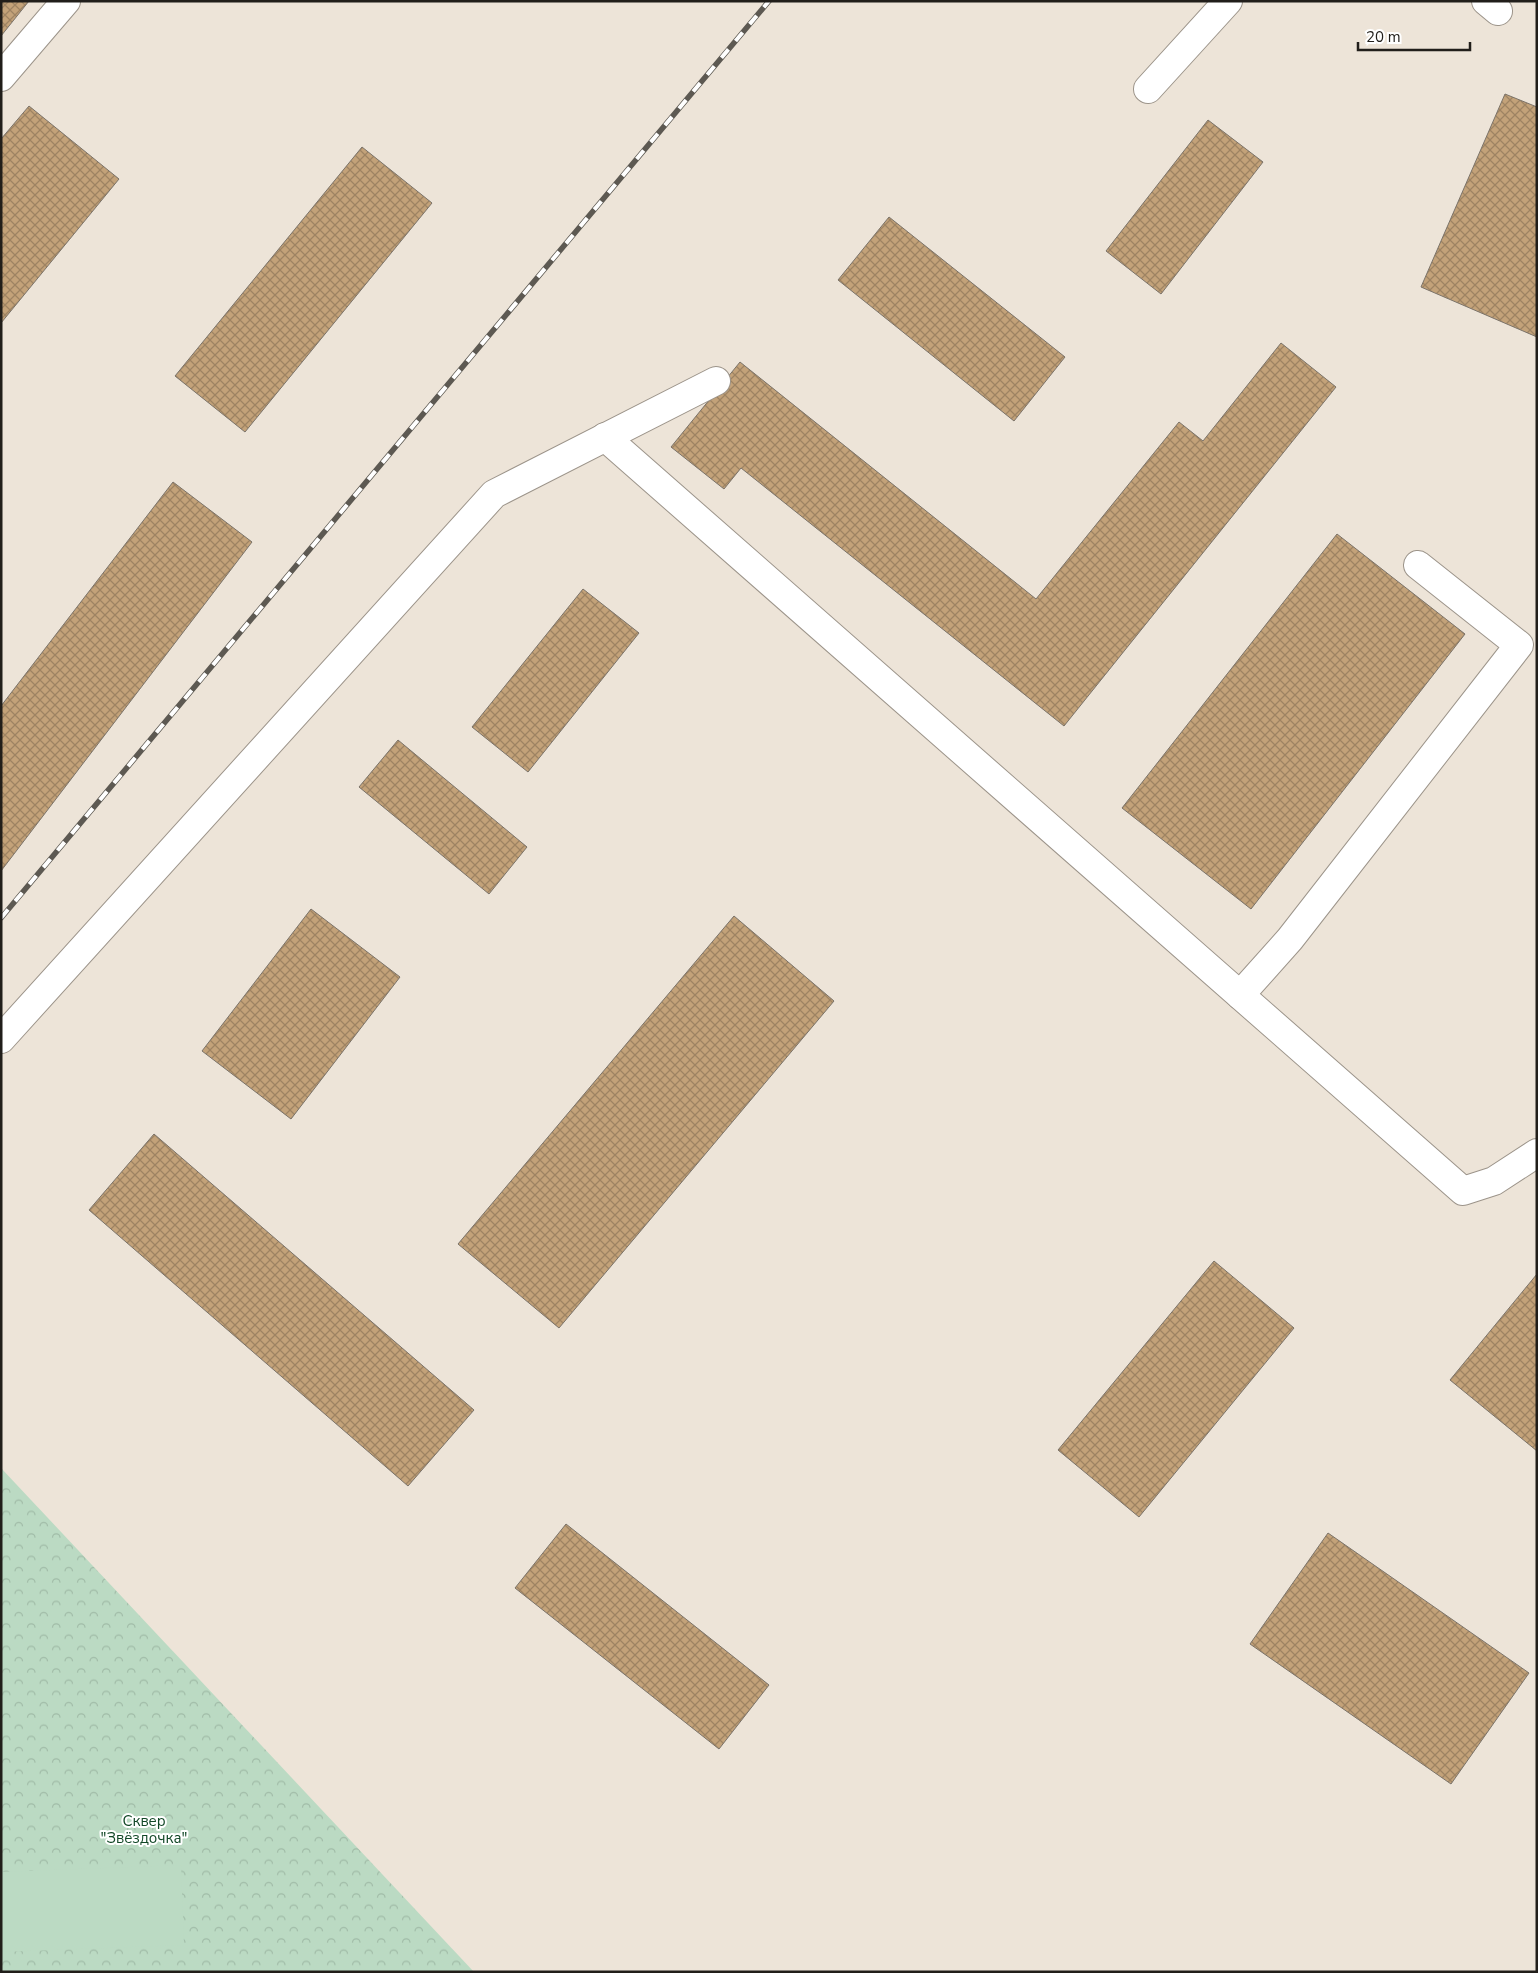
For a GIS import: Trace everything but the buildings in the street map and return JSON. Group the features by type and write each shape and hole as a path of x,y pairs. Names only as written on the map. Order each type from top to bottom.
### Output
{"street":[{"path":"1,77 66,1"},
{"path":"1148,89 1228,1"},
{"path":"1,1039 494,494 716,380"},
{"path":"605,437 1464,1191 1494,1181 1537,1153"},
{"path":"1240,995 1290,939 1520,646 1418,564"}],"green space":[{"name":"Сквер \"Звёздочка\"","path":"1,1468 474,1972 1,1972"},
{"path":"181,1865 184,1945 1,1952 1,1872"}],"railway":[{"path":"1,918 769,1"}]}
